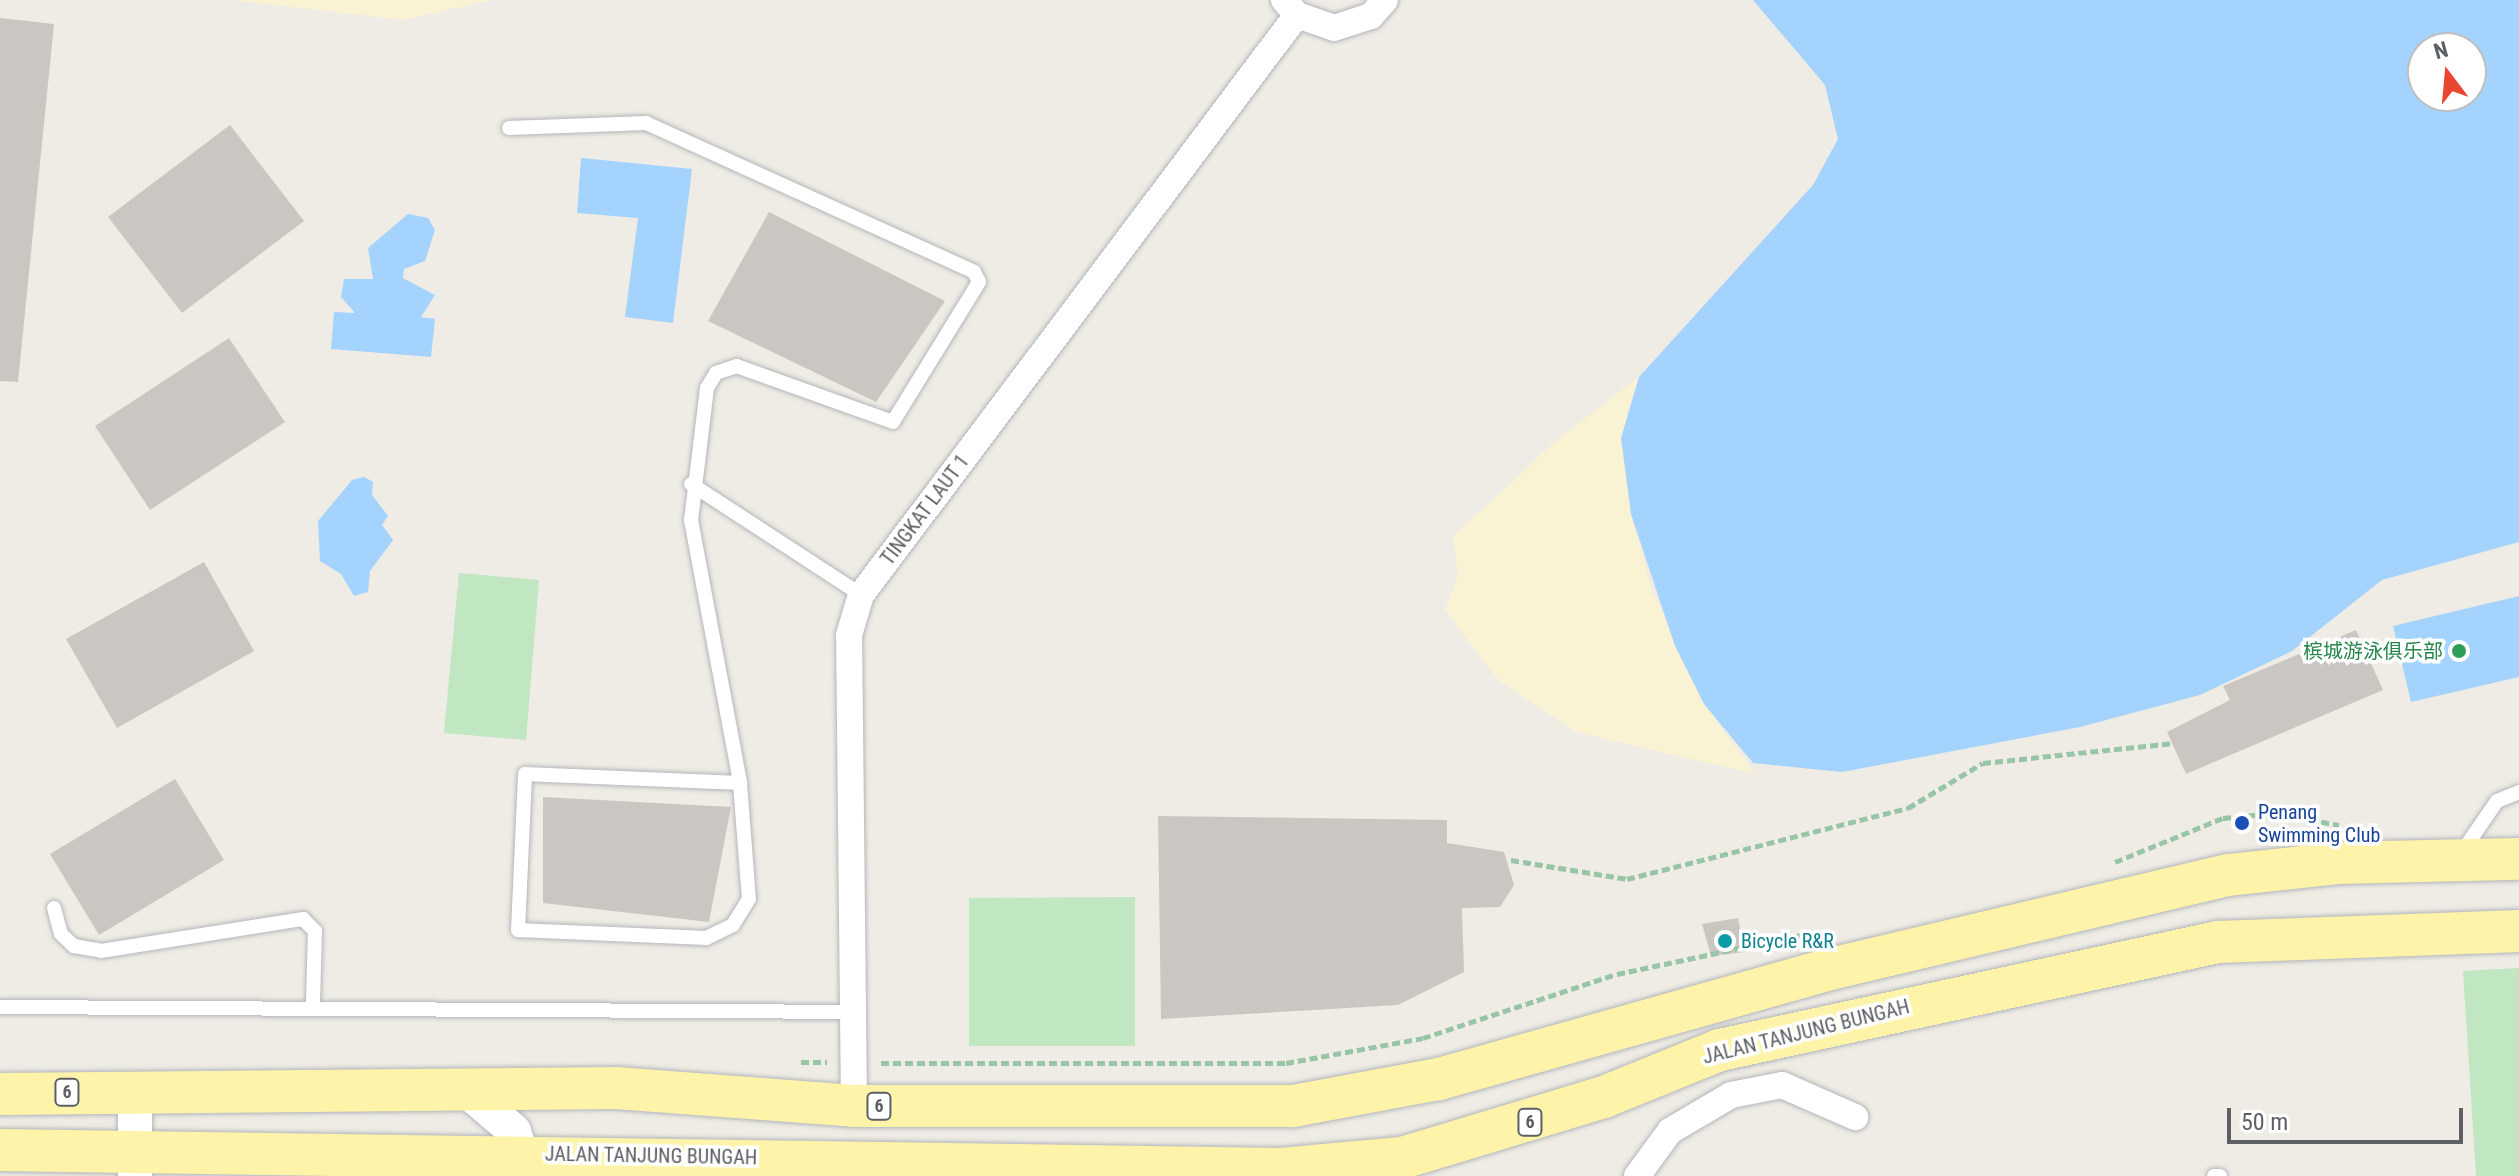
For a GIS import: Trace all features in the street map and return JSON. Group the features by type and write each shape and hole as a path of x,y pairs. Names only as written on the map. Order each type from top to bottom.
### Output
{"main road":[{"name":"6","path":"0,1094 616,1088 854,1106 1293,1106 1439,1079 1826,970 2229,875 2458,859 2519,859"},
{"name":"JALAN TANJUNG BUNGAH","path":"0,1150 62,1148 136,1163 524,1165 653,1156 879,1167 1280,1172 1402,1158 1604,1097 1720,1050 2218,942 2519,931"},
{"path":"62,1148 100,1176"},
{"path":"603,1176 653,1156"}],"street":[{"path":"1290,8 1334,28 1354,25 1385,0"},
{"name":"TINGKAT LAUT 1","path":"854,1106 858,1012 849,635 861,595 1290,8"},
{"path":"1637,1176 1670,1131 1731,1095 1782,1085 1855,1117"},
{"path":"466,1090 503,1117 524,1165"},
{"path":"135,1093 136,1163"}],"lane":[{"path":"509,128 646,123 974,272 980,289 893,422 737,366 716,373 696,428 691,484 694,557 740,783 749,899 733,925 706,938 518,930 525,774 740,783"},
{"path":"691,484 861,595"},
{"path":"2458,859 2497,801 2519,792"},
{"path":"54,908 61,934 74,946 101,951 303,919 315,931 313,1003"},
{"path":"0,1007 313,1003 858,1012"}],"path":[{"path":"1511,860 1627,879 1908,808 1983,763 2172,743"},
{"path":"2102,867 2223,818 2274,813 2351,827"},
{"path":"794,1062 1286,1063 1423,1038 1617,974 1815,933"}],"green space":[{"path":"459,573 539,580 526,740 444,733"},
{"path":"1135,897 1135,1046 969,1046 969,898"},
{"path":"2519,968 2519,1176 2476,1176 2463,971"}],"sand":[{"path":"233,0 491,0 404,20"},
{"path":"1639,377 1627,412 1631,514 1651,587 1704,704 1755,774 1576,732 1498,680 1445,610 1458,576 1453,537 1552,444"}],"water":[{"path":"1753,0 2519,0 2519,542 2382,580 2292,651 2200,695 2080,727 1842,772 1753,763 1704,704 1675,646 1631,514 1621,438 1639,377 1813,185 1838,139 1825,85"},
{"path":"581,158 692,169 673,323 625,317 638,218 577,213"},
{"path":"408,214 428,218 435,230 425,261 404,269 403,278 435,295 421,317 435,319 431,357 331,349 334,312 355,313 341,297 344,279 373,279 368,248"},
{"path":"364,477 373,482 372,495 388,516 382,525 393,540 370,571 368,592 354,596 341,574 320,561 318,521 352,480"},
{"name":"槟城游泳俱乐部","path":"2519,596 2519,677 2411,702 2393,626"}],"building":[{"path":"0,18 54,24 18,382 0,381"},
{"path":"230,125 304,221 182,313 108,217"},
{"path":"769,212 945,301 876,402 708,321"},
{"path":"229,338 285,422 150,510 95,426"},
{"path":"204,562 254,651 117,728 66,639"},
{"path":"2356,630 2383,690 2186,774 2167,732 2230,700 2223,686"},
{"path":"175,779 224,860 99,935 50,854"},
{"path":"543,797 731,807 709,922 543,903"},
{"path":"1158,816 1447,820 1447,843 1504,852 1514,885 1500,907 1462,908 1464,972 1398,1005 1161,1019"},
{"name":"Bicycle R&R","path":"1738,918 1745,952 1711,956 1702,924"}],"place":[{"name":"槟城游泳俱乐部","path":"2459,651"},
{"name":"Penang Swimming Club","path":"2242,823"},
{"name":"Bicycle R&R","path":"1725,941"}]}
